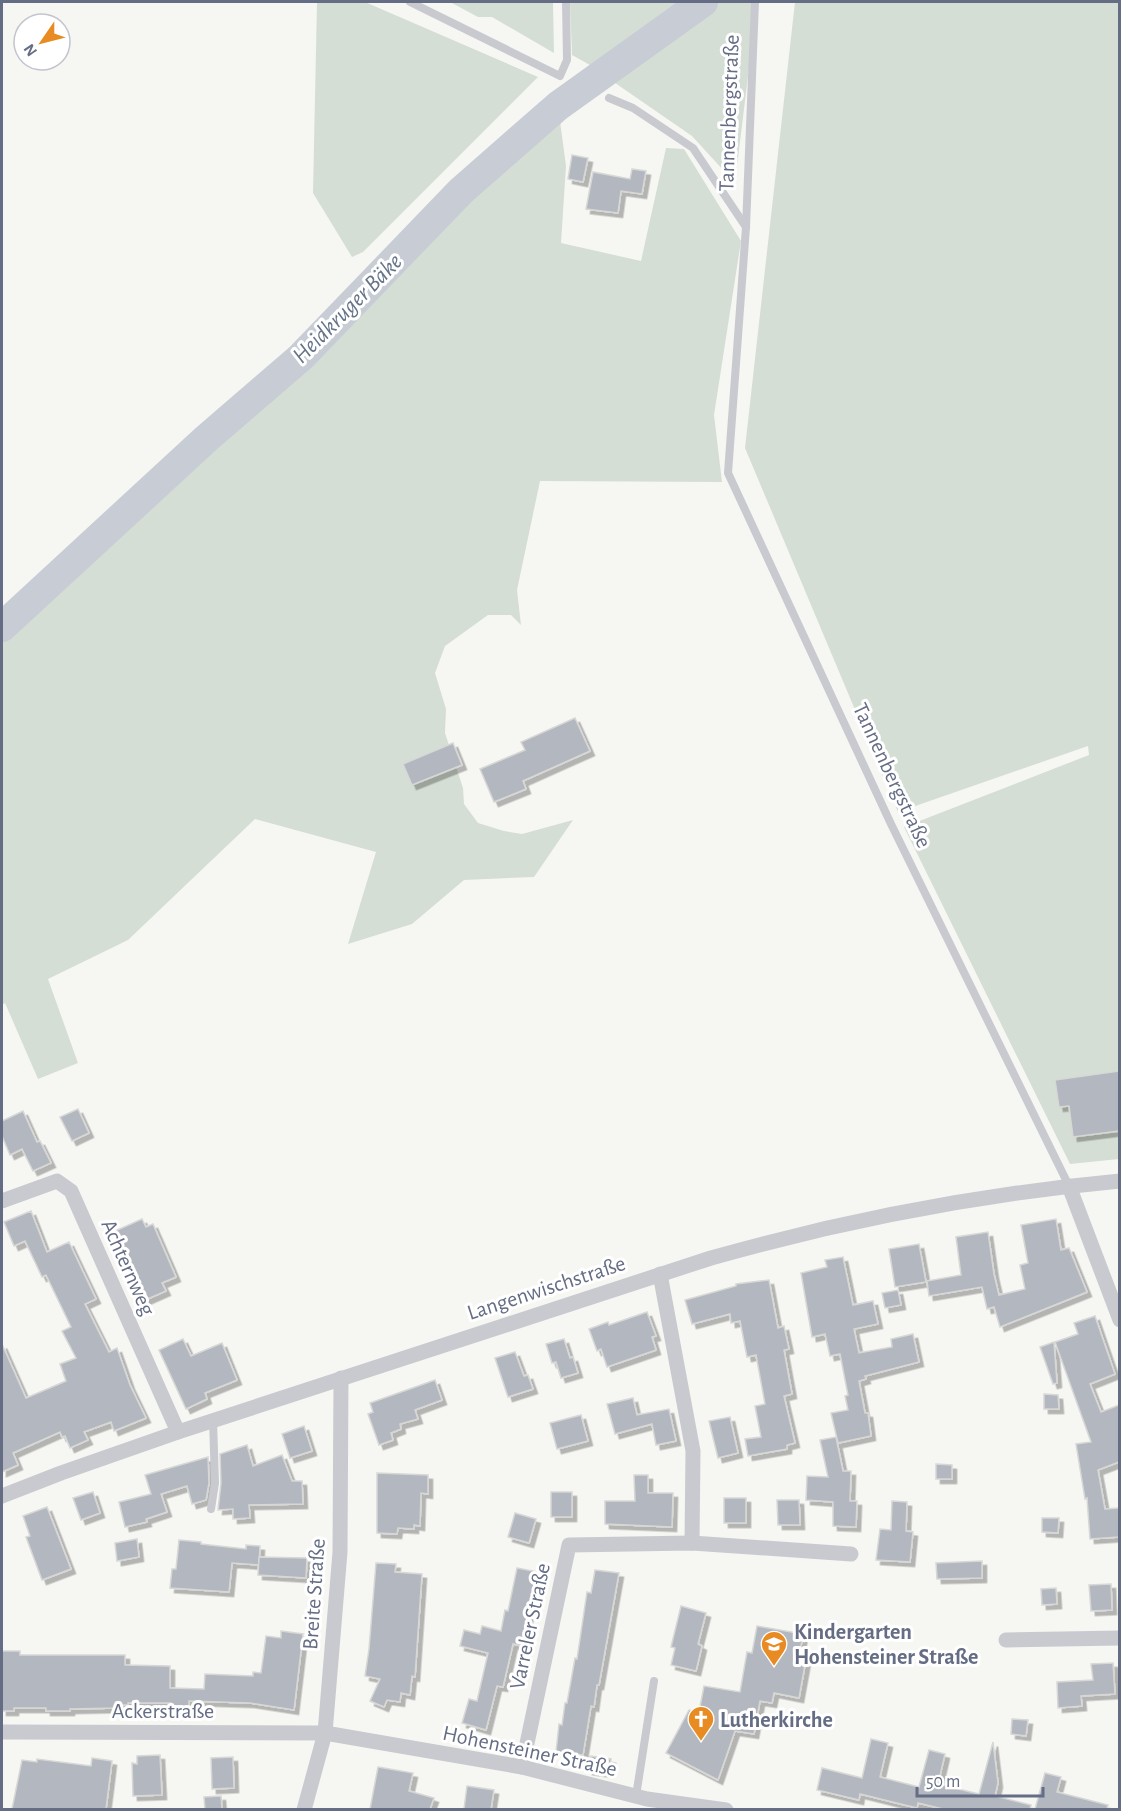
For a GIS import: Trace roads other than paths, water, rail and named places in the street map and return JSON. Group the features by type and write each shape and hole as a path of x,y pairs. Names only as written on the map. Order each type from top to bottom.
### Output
{"street":[{"name":"Achternweg","path":"2,1201 57,1181 71,1191 178,1432"},
{"name":"Langenwischstraße","path":"2,1496 213,1420 660,1274 784,1237 930,1206 1119,1181"},
{"name":"Tannenbergstraße","path":"1069,1186 1119,1320"},
{"path":"660,1274 693,1451 692,1543"},
{"name":"Breite Straße","path":"304,1809 325,1733 340,1552 341,1378"},
{"name":"Varreler Straße","path":"522,1767 569,1545 692,1543 851,1554"},
{"path":"1006,1640 1119,1638"},
{"name":"Ackerstraße","path":"2,1732 325,1733"},
{"name":"Hohensteiner Straße","path":"325,1733 522,1767 636,1796 726,1809"}],"lane":[{"path":"410,2 560,76 567,60 566,2"},
{"name":"Tannenbergstraße","path":"755,2 746,227 728,473 891,824 1069,1186"},
{"name":"Tannenbergstraße","path":"609,98 633,108 693,148 746,227"},
{"path":"211,1509 215,1483 213,1420"},
{"path":"636,1796 654,1681"}],"waterway":[{"name":"Heidkruger Bäke","path":"2,627 207,438 301,357 461,191 558,106 703,2"}],"place":[{"name":"Kindergarten Hohensteiner Straße","path":"774,1667"},
{"name":"Lutherkirche","path":"701,1742"}]}
